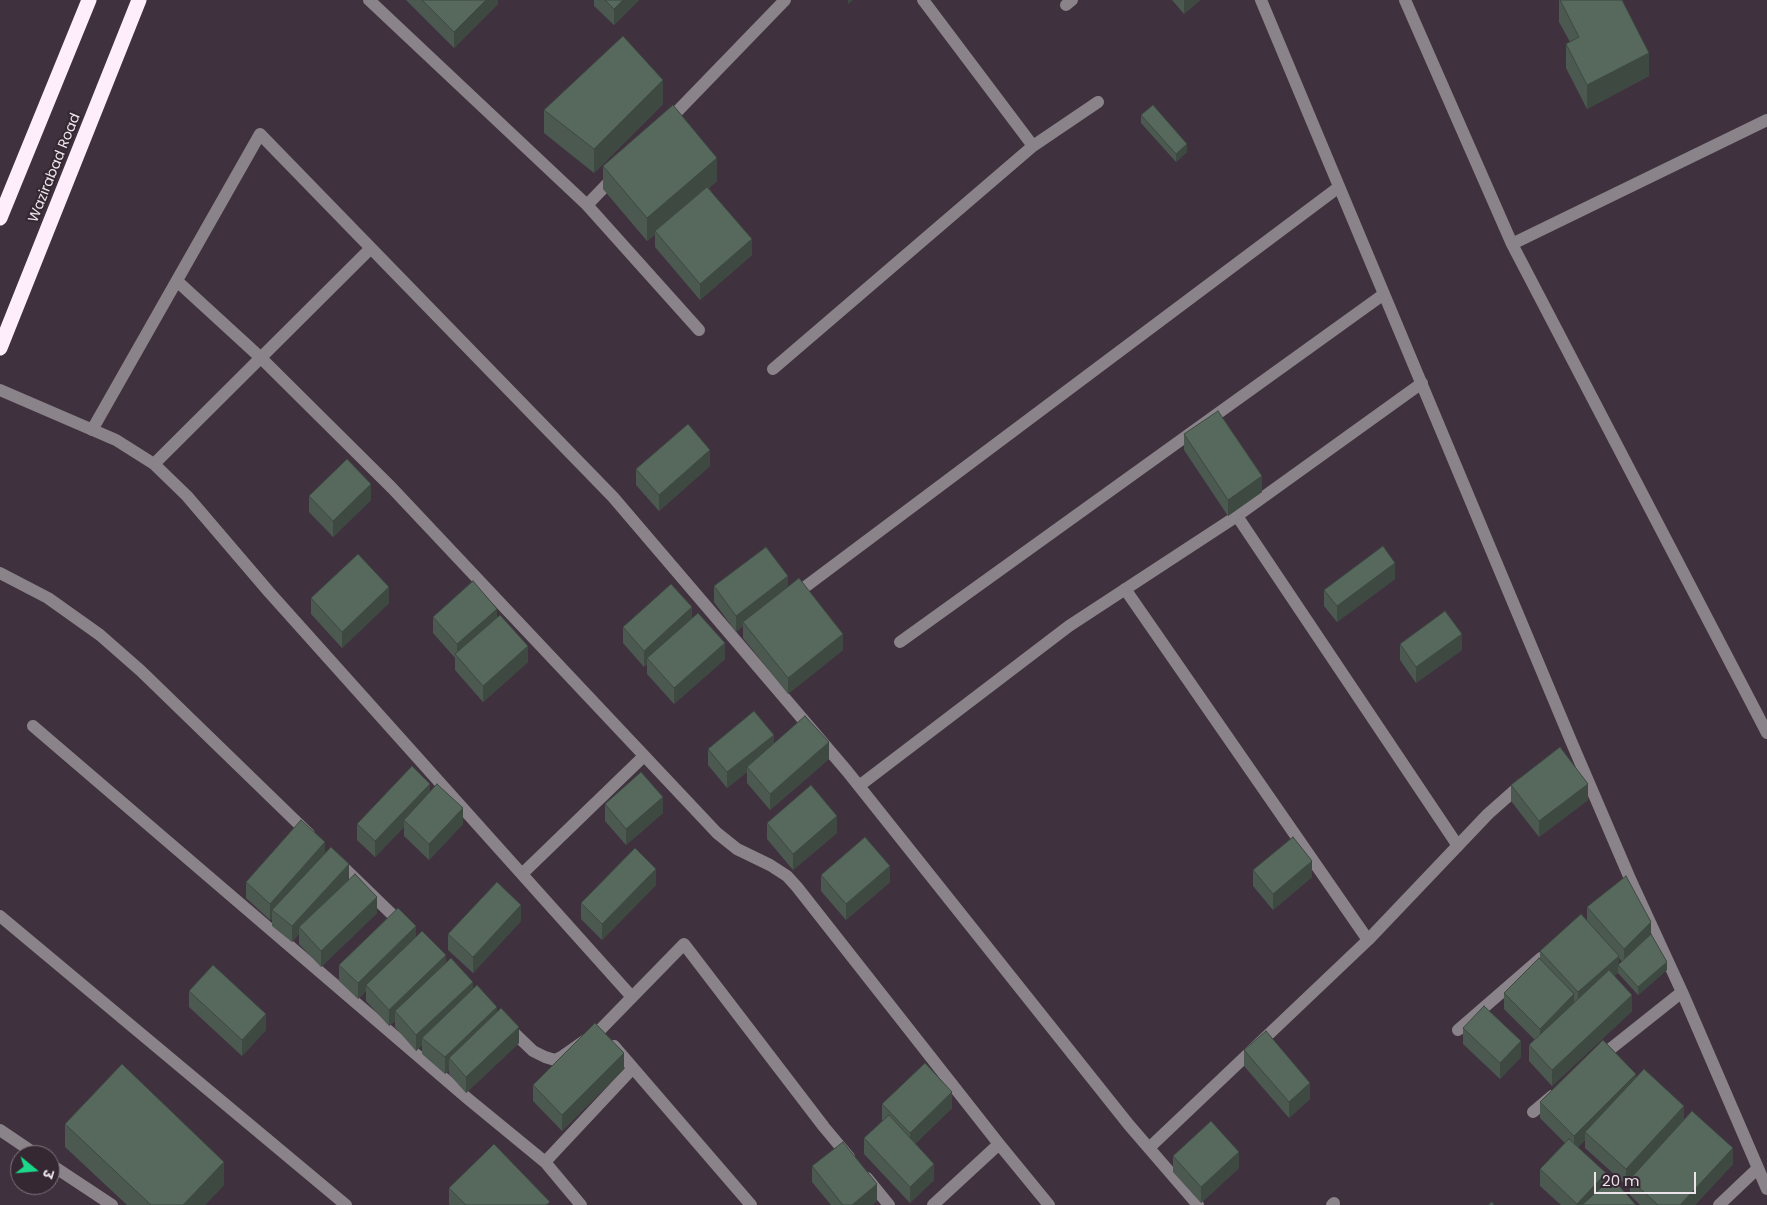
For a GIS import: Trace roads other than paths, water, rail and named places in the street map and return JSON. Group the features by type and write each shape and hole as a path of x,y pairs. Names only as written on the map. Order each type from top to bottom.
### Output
{"highway":[{"path":"0,218 88,0"},
{"name":"Wazirabad Road","path":"0,348 140,0"}],"street":[{"path":"369,0 587,205 699,330"},
{"path":"656,134 785,0"},
{"path":"922,0 1032,146"},
{"path":"1261,0 1422,383 1568,744 1627,884 1682,992 1767,1189"},
{"path":"1405,0 1512,244 1767,732"},
{"path":"773,369 1032,146 1098,102"},
{"path":"1512,244 1767,120"},
{"path":"92,430 260,134 612,497 739,637 1129,1126 1198,1205"},
{"path":"587,205 621,169"},
{"path":"782,604 1338,187"},
{"path":"154,464 371,248"},
{"path":"177,280 261,358 392,488 716,833 737,849 770,865 787,876 1049,1205"},
{"path":"900,642 1384,294"},
{"path":"859,786 1069,626 1237,516 1422,383"},
{"path":"0,390 116,440 154,464 187,496 269,592 632,997"},
{"path":"1237,516 1458,846"},
{"path":"0,573 48,598 100,635 141,671 412,934"},
{"path":"1125,589 1368,940"},
{"path":"33,726 459,1092 545,1162 581,1205"},
{"path":"522,874 644,756"},
{"path":"1149,1148 1368,940 1488,814 1529,778"},
{"path":"0,916 346,1205"},
{"path":"498,1017 533,1051 545,1058 555,1060 600,1030 684,944 824,1126 889,1205"},
{"path":"1458,1030 1548,952"},
{"path":"1592,1064 1682,992"},
{"path":"600,1030 751,1205"},
{"path":"545,1162 633,1068"},
{"path":"1532,1112 1562,1088"},
{"path":"0,1130 22,1145"},
{"path":"933,1205 999,1144"},
{"path":"1719,1205 1758,1168"},
{"path":"60,1171 112,1205"}]}
